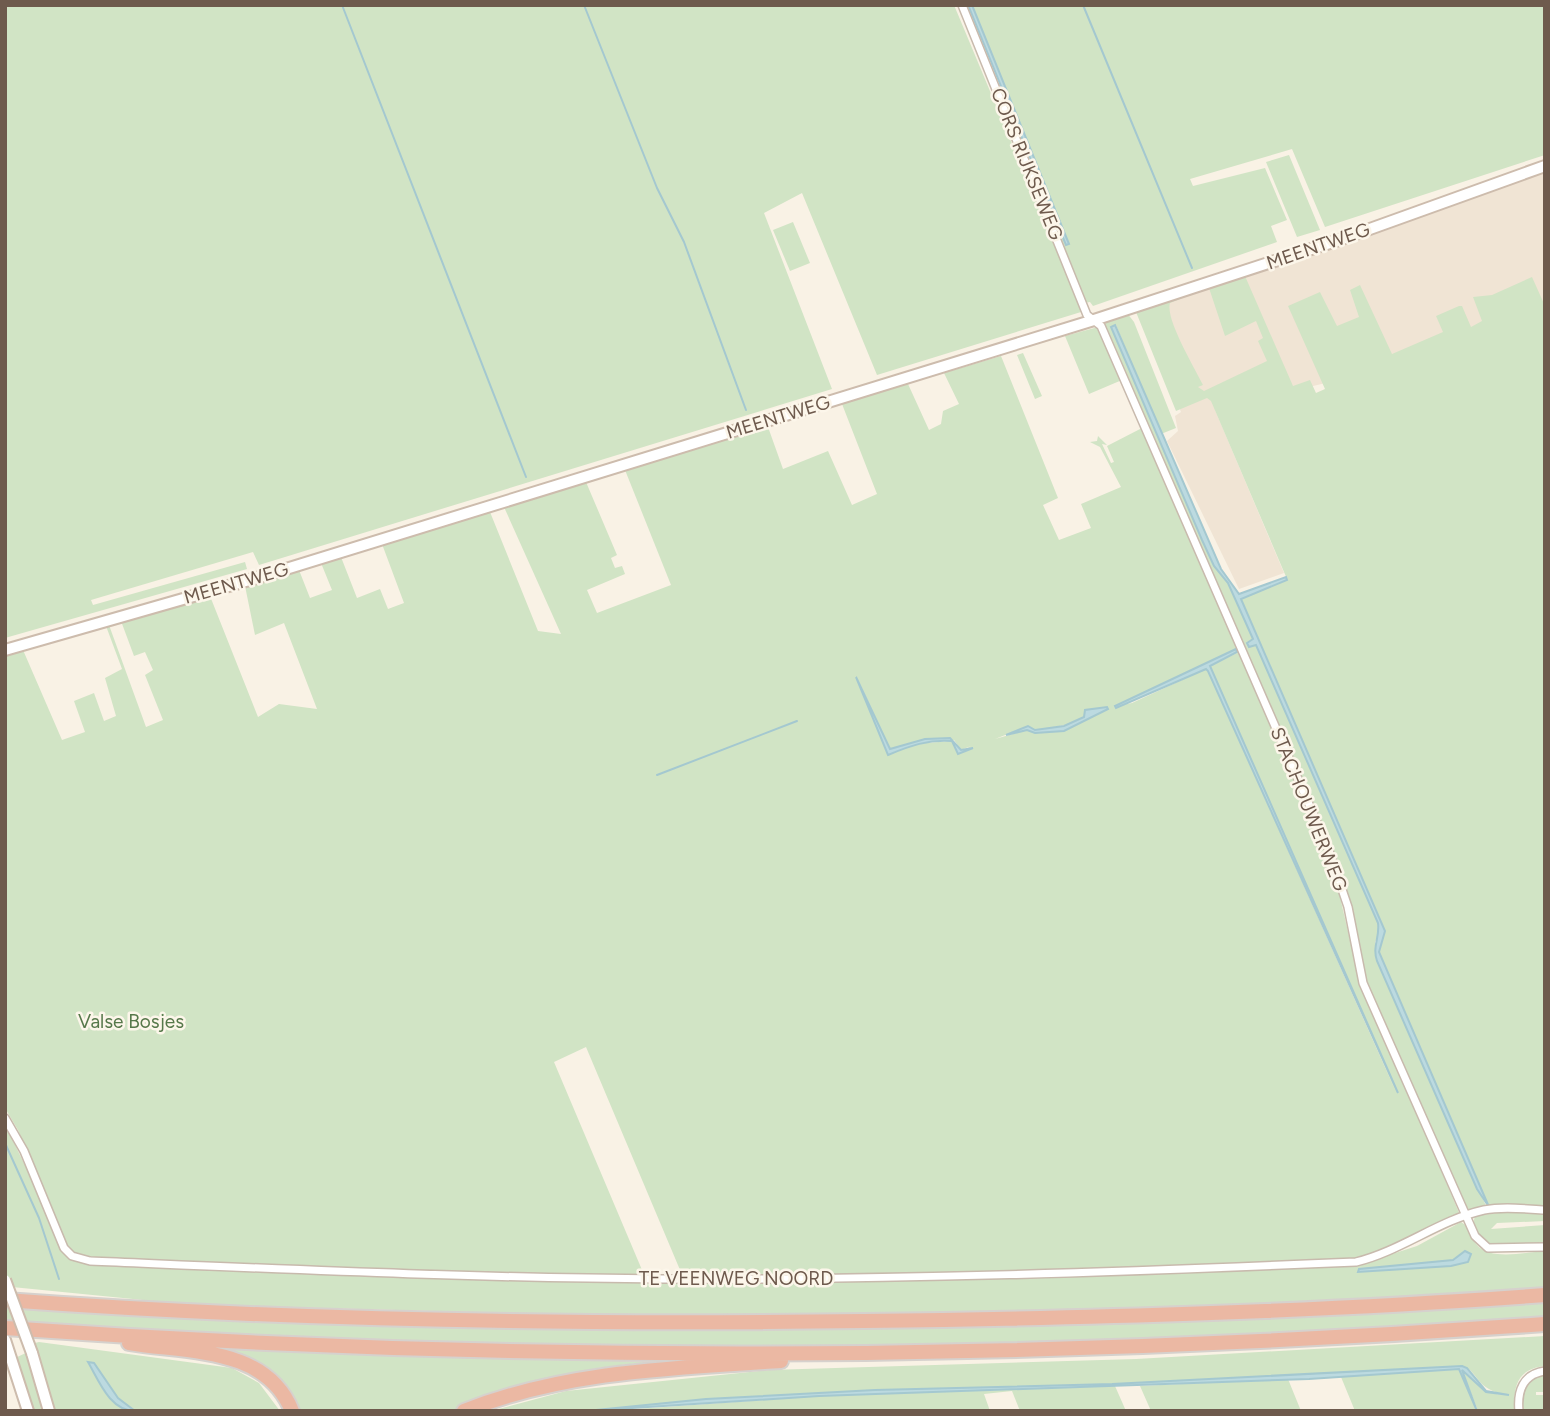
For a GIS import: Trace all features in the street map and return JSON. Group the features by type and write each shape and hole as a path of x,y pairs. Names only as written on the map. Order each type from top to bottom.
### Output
{"highway":[{"path":"5,1300 394,1320 654,1324 1100,1318 1545,1295"},
{"path":"5,1328 407,1348 650,1353 922,1352 1246,1342 1545,1324"},
{"path":"69,1332 247,1363 270,1378 292,1411"},
{"path":"464,1411 530,1388 640,1370 922,1352"}],"street":[{"name":"CORS RIJKSEWEG","path":"962,5 1087,315 1094,320"},
{"name":"MEENTWEG","path":"5,650 260,577 1094,320 1342,239 1545,166"},
{"name":"STACHOUWERWEG","path":"1094,320 1101,326 1328,848 1349,907 1363,983 1479,1244 1488,1248 1545,1247"},
{"name":"TE VEENWEG NOORD","path":"5,1118 24,1151 64,1248 72,1256 90,1261 625,1279 1139,1272 1356,1262 1390,1251 1466,1216 1496,1208 1545,1210"},
{"path":"5,1280 32,1353 49,1411"},
{"path":"5,1340 20,1411"},
{"path":"7,1356 28,1411"},
{"path":"1519,1411 1520,1389 1526,1380 1545,1371"}],"shaded area":[{"path":"1545,170 1545,311 1490,343 1215,410 1284,573 1239,589 1167,441 1178,431 1175,416 1181,412 1139,302"}],"green space":[{"path":"5,5 954,5 1051,237 1061,233 1067,245 1069,244 972,5 1545,5 1545,155 1325,227 1292,149 1190,179 1193,186 1265,168 1287,220 1271,226 1277,242 1093,306 1090,302 1079,304 1081,312 877,375 802,193 764,213 832,389 259,565 253,552 91,600 93,605 245,562 247,569 5,638"},
{"path":"1289,155 1320,230 1297,237 1266,162"},
{"path":"793,222 810,263 790,271 773,230"},
{"path":"1245,276 1293,386 1310,380 1316,393 1325,389 1288,306 1320,292 1337,326 1359,317 1350,290 1360,285 1392,354 1443,332 1436,316 1459,306 1462,306 1471,327 1482,321 1473,297 1492,295 1532,277 1545,306 1545,1208 1489,1207 1378,951 1385,931 1241,598 1287,579 1211,401 1207,398 1176,411 1136,312 1197,292 1170,303 1170,310 1176,331 1203,385 1198,387 1204,391 1267,361 1258,341 1263,338 1256,321 1225,336 1209,288"},
{"path":"1127,313 1134,322 1176,428 1161,434 1116,325 1111,327 1214,566 1228,583 1254,639 1247,644 1249,647 1256,645 1378,923 1380,932 1375,942 1395,1003 1487,1208 1469,1210 1462,1199 1367,987 1350,904 1340,873 1109,337 1105,324 1108,320"},
{"path":"1098,327 1122,380 1089,394 1065,336"},
{"path":"1023,353 1042,396 1035,399 1017,355"},
{"name":"Valse Bosjes","path":"1001,356 1058,498 1043,505 1059,540 1091,528 1081,504 1121,487 1100,447 1090,442 1097,441 1098,436 1107,445 1102,444 1111,463 1114,462 1107,446 1142,428 1334,871 1358,975 1460,1215 1365,1258 1092,1271 683,1277 586,1047 554,1062 645,1277 447,1273 89,1258 73,1253 66,1246 18,1130 5,1108 5,654 23,650 62,740 85,732 74,701 94,693 104,721 116,716 105,678 122,669 106,626 109,625 146,727 163,720 145,675 153,670 145,652 134,656 121,621 210,596 258,717 279,704 317,709 284,623 255,635 245,586 299,570 310,598 332,590 321,563 341,557 357,598 380,589 388,609 404,603 382,544 490,512 538,631 561,634 504,507 586,482 617,555 611,558 615,568 622,566 625,574 587,590 597,613 671,585 625,470 768,427 783,469 828,451 852,505 877,494 842,404 908,384 929,430 941,424 943,411 959,404 944,373","holes":["1235,650 1237,653 1210,666 1397,1094 1208,671 1206,669 1132,703 1115,706","861,686 890,749 925,739 954,740 961,750 971,746 958,753 952,741 913,744 889,754","1107,707 1108,709 1064,731 1035,733 1027,730 995,739 1028,726 1035,731 1074,723 1091,711"]},
{"path":"5,1124 69,1257 87,1264 629,1280 1361,1264 1417,1246 1461,1222 1477,1245 1491,1253 1545,1251 1545,1288 1167,1310 658,1317 240,1306 153,1301 12,1287 5,1271","holes":["1465,1251 1468,1262 1426,1268 1359,1269 1453,1260"]},
{"path":"1512,1211 1545,1213 1545,1221 1497,1223 1491,1229 1545,1225 1545,1243 1498,1244 1478,1237 1474,1228 1475,1216"},
{"path":"1545,1299 1545,1320 953,1347 662,1349 474,1345 5,1322 5,1305 522,1326 694,1329 907,1328 1226,1317"},
{"path":"1545,1336 1545,1366 1528,1371 1519,1380 1515,1394 1515,1411 1478,1411 1462,1370 1472,1376 1483,1389 1509,1395 1489,1389 1468,1368 1462,1366 1112,1384 875,1390 706,1399 586,1411 491,1411 566,1391 769,1370 1136,1359"},
{"path":"35,1343 232,1368 259,1383 280,1411 135,1411 118,1398 89,1362 103,1390 125,1411 53,1411"},
{"path":"219,1349 653,1362 551,1377 501,1391 454,1411 296,1411 291,1400"},
{"path":"28,1352 46,1411 33,1411 15,1358"},
{"path":"1460,1369 1477,1411 1355,1411 1341,1377"},
{"path":"1538,1376 1545,1376 1545,1392 1536,1392 1536,1395 1545,1395 1545,1411 1523,1411 1524,1390"},
{"path":"1288,1379 1301,1411 1151,1411 1140,1386"},
{"path":"1115,1386 1126,1411 1020,1411 1012,1391 984,1394 990,1411 608,1411 819,1396"}],"water":[{"path":"968,5 972,5 1069,244 1066,245 1052,212"},
{"path":"1115,325 1221,569 1239,594 1286,577 1287,580 1241,599 1385,931 1379,952 1489,1207 1477,1189 1377,961 1375,951 1378,923 1256,645 1249,647 1247,643 1253,639 1228,583 1214,566 1202,540 1111,327"},
{"path":"1236,649 1237,652 1210,666 1398,1093 1208,671 1206,669 1116,708 1115,706"},
{"path":"856,677 890,749 925,739 950,738 961,750 973,748 958,754 952,741 935,741 888,755"},
{"path":"1108,709 1064,731 1035,733 1027,730 1006,735 1028,726 1035,730 1064,726 1084,717 1085,710"},
{"path":"1465,1251 1471,1254 1468,1262 1451,1266 1358,1272 1359,1269 1453,1260"},
{"path":"88,1362 94,1363 118,1398 135,1411 126,1410 112,1401"},
{"path":"1462,1366 1467,1368 1486,1391 1509,1395 1486,1392 1462,1370 1477,1411 1459,1369 1309,1379 819,1396 586,1411 706,1399 875,1390 1112,1384"}],"waterway":[{"path":"342,5 526,477"},
{"path":"584,5 657,188 684,242 746,410"},
{"path":"1083,5 1192,268"},
{"path":"657,775 797,721"},
{"path":"5,1143 39,1218 59,1279"}]}
